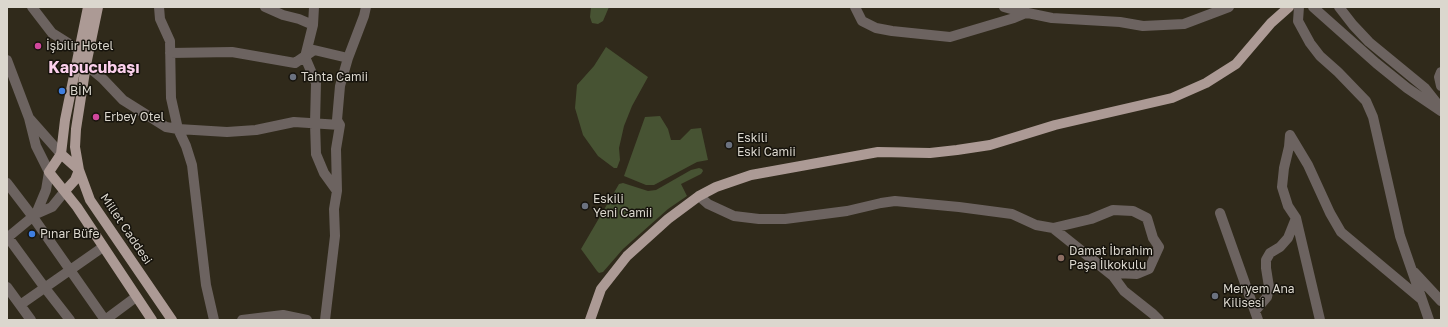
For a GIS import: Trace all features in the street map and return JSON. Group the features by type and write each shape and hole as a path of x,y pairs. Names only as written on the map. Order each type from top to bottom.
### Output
{"main road":[{"path":"88,7 65,120 61,154 49,172 65,191 152,320"},
{"path":"65,191 75,180 79,170 75,147 76,129 86,65 98,7"},
{"path":"1271,23 1278,7"},
{"path":"590,320 601,289 627,256 668,220 699,196 716,187 751,174 878,152 930,152 990,145 1055,125 1172,98 1206,83 1236,64 1271,23 1289,7"},
{"name":"Millet Caddesi","path":"61,154 79,170 90,200 172,320"}],"street":[{"path":"32,7 52,33 79,50"},
{"path":"159,7 160,19 170,41 171,98 178,129 192,164 206,285 214,320"},
{"path":"265,7 313,25"},
{"path":"314,7 313,25 305,57 316,83 314,123 316,154 324,173 338,191"},
{"path":"325,320 335,236 334,210 338,191 336,149 340,125 337,120 340,86 366,7"},
{"path":"855,7 862,20 876,28 950,37 1026,13"},
{"path":"1004,7 1052,18 1120,22 1144,26 1184,24 1229,7"},
{"path":"1299,7 1298,21 1310,43 1320,56 1366,101 1373,117 1400,236 1429,320"},
{"path":"1313,7 1376,63 1407,88 1441,111"},
{"path":"1339,7 1369,42 1425,88 1441,108"},
{"path":"170,53 232,52 295,63 314,50 348,58"},
{"path":"7,60 29,118 36,146 49,172 46,190 35,216"},
{"path":"86,65 103,79 123,100 166,127 227,132 256,130 294,122 340,125"},
{"path":"1441,72 1439,77 1441,86"},
{"path":"29,118 61,154"},
{"path":"1320,320 1296,218 1288,206 1282,187 1290,135 1308,165 1330,213 1341,232 1421,299"},
{"path":"7,183 35,216 69,271 105,320 136,297"},
{"path":"65,191 52,207 35,216 7,237 44,288 70,320"},
{"path":"699,196 708,204 734,216 759,219 785,219 847,212 895,201 1012,214 1036,225 1053,228 1091,219 1113,210 1133,211 1147,218 1153,238 1160,246 1149,269 1137,274 1115,273 1102,267"},
{"path":"1220,213 1256,316"},
{"path":"1256,316 1267,297 1269,287 1266,260 1270,254 1288,238 1296,218"},
{"path":"1053,228 1113,276 1124,291 1154,314 1159,320"},
{"path":"20,305 103,247"},
{"path":"1410,268 1441,301"},
{"path":"7,287 31,320"},
{"path":"242,320 283,315 307,320"}],"green space":[{"path":"591,7 609,7 603,21 598,24 592,23 590,17"},
{"path":"606,47 648,77 632,106 624,126 619,148 620,160 617,168 614,168 598,156 583,135 575,108 577,85 594,66"},
{"path":"660,116 668,129 671,140 680,140 691,129 701,128 708,160 697,162 654,185 646,185 624,176 645,117"},
{"path":"699,168 703,171 701,174 681,184 687,196 668,209 623,249 603,272 599,273 581,249 619,184 623,183 648,191 656,190 691,170"}],"place":[{"name":"İşbilir Hotel","path":"38,46"},
{"name":"Tahta Camii","path":"293,77"},
{"name":"BİM","path":"62,91"},
{"name":"Erbey Otel","path":"96,117"},
{"name":"Eskili Eski Camii","path":"729,145"},
{"name":"Eskili Yeni Camii","path":"585,206"},
{"name":"Pınar Büfe","path":"32,234"},
{"name":"Damat İbrahim Paşa İlkokulu","path":"1061,258"},
{"name":"Meryem Ana Kilisesi","path":"1215,296"}],"district":[{"name":"Kapucubaşı","path":"94,68"}]}
